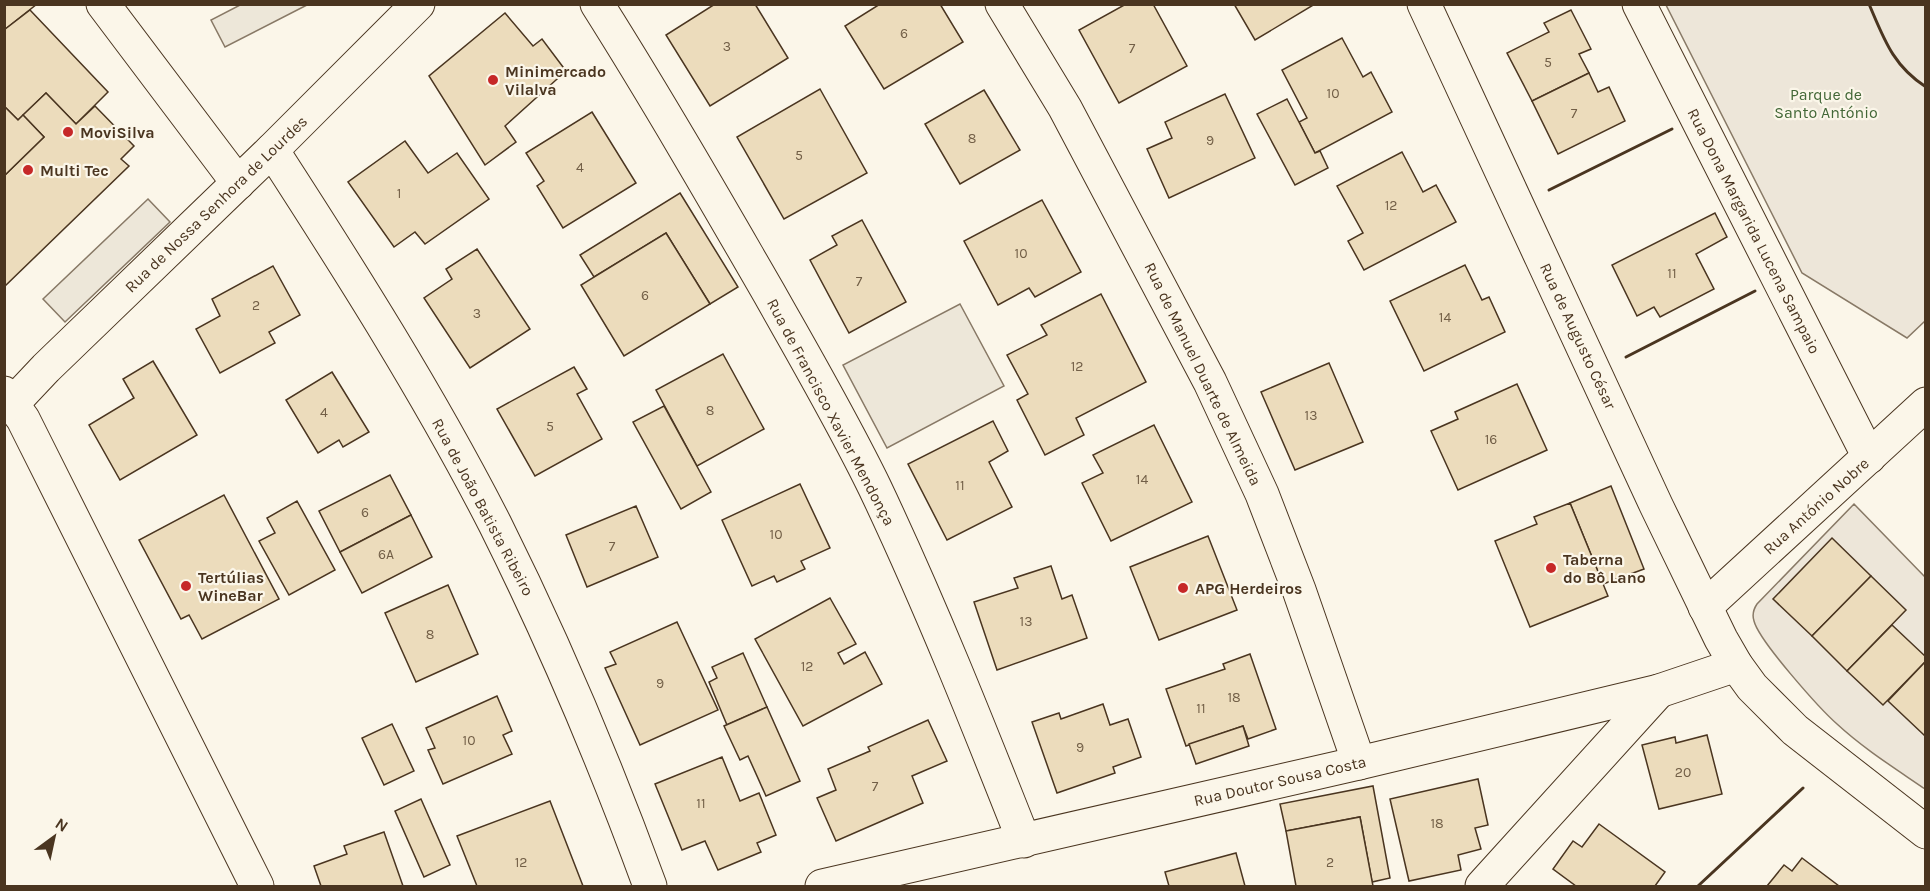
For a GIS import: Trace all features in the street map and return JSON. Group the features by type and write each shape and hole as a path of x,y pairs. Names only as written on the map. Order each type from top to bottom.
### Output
{"street":[{"path":"103,4 238,183"},
{"name":"Rua de Nossa Senhora de Lourdes","path":"9,398 46,368 272,150 418,4"},
{"name":"Rua de Francisco Xavier Mendonça","path":"597,4 647,84 806,358 874,487 952,657 1024,841"},
{"name":"Rua de Manuel Duarte de Almeida","path":"1002,4 1065,108 1210,382 1266,505 1299,590 1359,763"},
{"name":"Rua de Augusto César","path":"1424,4 1705,607 1736,665 1752,687 1795,730 1926,832"},
{"name":"Rua Dona Margarida Lucena Sampaio","path":"1639,4 1869,457"},
{"name":"Rua de João Batista Ribeiro","path":"272,150 362,289 433,411 494,523 553,644 613,785 650,886"},
{"path":"9,398 33,438 258,886"},
{"name":"Rua António Nobre","path":"1705,607 1926,404"},
{"name":"Rua Doutor Sousa Costa","path":"822,886 1359,763 1659,691 1736,665"},
{"path":"1482,886 1659,691"}],"green space":[{"name":"Parque de Santo António","path":"1666,5 1925,5 1925,321 1907,338 1802,273"},
{"path":"1854,504 1925,577 1925,789 1869,750 1829,716 1778,658 1758,631 1753,619 1753,612 1757,604"}],"shaded area":[{"path":"242,4 307,5 225,47 211,20"},
{"path":"148,199 170,222 65,322 43,299"},
{"path":"960,304 1004,386 887,448 843,365"}],"building":[{"path":"4,4 37,4 4,30"},
{"path":"715,4 755,4 788,58 710,106 666,35"},
{"path":"880,4 940,4 963,42 884,89 845,26"},
{"path":"1126,4 1153,4 1187,66 1119,103 1079,30"},
{"path":"1234,4 1315,4 1255,40"},
{"path":"30,10 108,92 76,124 46,93 18,120 4,106 4,30"},
{"path":"1571,10 1591,49 1579,54 1589,73 1532,101 1507,53 1549,32 1544,23"},
{"path":"505,13 533,46 542,39 566,71 505,126 516,142 485,165 429,76"},
{"path":"1342,38 1363,77 1371,72 1392,112 1315,153 1299,122 1307,118 1282,70"},
{"path":"1589,73 1598,92 1609,87 1625,121 1558,154 1532,101"},
{"path":"820,89 867,173 784,219 737,137"},
{"path":"984,90 1020,150 960,184 925,124"},
{"path":"46,93 76,124 95,106 134,146 121,159 129,166 4,287 4,176 44,137 23,115"},
{"path":"1225,94 1255,158 1169,198 1147,149 1172,138 1165,122"},
{"path":"1287,99 1315,153 1320,151 1328,168 1295,185 1257,114"},
{"path":"4,106 18,120 23,115 44,137 4,176"},
{"path":"592,112 636,183 563,228 537,186 544,181 526,153"},
{"path":"405,141 428,173 457,153 489,199 425,244 415,232 394,247 348,182"},
{"path":"1402,152 1423,192 1436,185 1456,222 1364,270 1348,241 1363,233 1337,186"},
{"path":"680,193 738,287 710,304 666,233 594,277 580,255"},
{"path":"1042,200 1081,272 1035,297 1029,288 998,305 964,241"},
{"path":"1715,213 1727,237 1696,254 1714,289 1660,317 1654,307 1637,316 1612,265"},
{"path":"862,220 906,302 849,333 810,260 837,245 832,236"},
{"path":"666,233 710,304 624,356 581,285"},
{"path":"477,249 530,329 470,368 424,298 452,279 446,269"},
{"path":"1465,265 1482,300 1489,297 1505,332 1424,371 1390,301"},
{"path":"273,266 300,315 269,332 275,343 220,373 196,329 220,316 212,299"},
{"path":"1101,294 1146,382 1076,418 1084,435 1045,455 1017,400 1028,394 1007,355 1047,335 1041,325"},
{"path":"723,354 764,429 697,466 656,390"},
{"path":"153,361 197,435 120,480 89,425 134,398 123,379"},
{"path":"1329,363 1363,442 1295,470 1261,392"},
{"path":"574,367 587,389 577,394 602,439 535,476 497,409"},
{"path":"332,372 369,432 343,447 339,440 318,453 286,400"},
{"path":"1517,384 1547,450 1458,490 1431,431 1458,419 1455,412"},
{"path":"664,406 711,492 681,509 633,422"},
{"path":"993,421 1008,451 989,462 1012,507 947,540 908,464"},
{"path":"1154,425 1192,502 1111,541 1082,483 1103,473 1093,455"},
{"path":"390,475 411,515 340,552 319,511"},
{"path":"800,484 830,548 801,561 805,569 777,582 774,576 752,586 722,520"},
{"path":"1611,486 1644,569 1603,584 1570,503"},
{"path":"224,495 279,599 202,639 189,615 181,619 139,540"},
{"path":"297,501 335,570 289,595 259,541 275,533 267,518"},
{"path":"1570,503 1608,596 1530,627 1495,541 1537,524 1534,517"},
{"path":"636,506 658,557 587,587 566,535"},
{"path":"411,515 432,557 362,593 340,552"},
{"path":"1208,536 1237,610 1159,640 1130,567"},
{"path":"1832,538 1871,576 1812,636 1773,599"},
{"path":"1051,566 1062,599 1072,595 1087,638 997,670 974,602 1018,588 1014,578"},
{"path":"1871,576 1906,610 1847,671 1812,636"},
{"path":"448,585 478,654 416,682 385,613"},
{"path":"830,598 856,644 838,653 844,664 865,652 882,684 803,726 755,639"},
{"path":"677,622 718,710 640,745 605,668 616,664 610,652"},
{"path":"1892,625 1926,657 1926,661 1883,705 1847,671"},
{"path":"743,653 767,707 727,725 709,682 717,678 712,667"},
{"path":"1250,654 1276,729 1248,739 1243,726 1186,746 1166,689 1225,669 1223,664"},
{"path":"1926,661 1926,733 1924,735 1888,701"},
{"path":"497,696 512,731 503,735 512,754 443,784 428,750 435,748 426,728"},
{"path":"1103,704 1110,725 1128,719 1141,757 1113,767 1115,773 1057,793 1032,722 1059,713 1061,719"},
{"path":"767,707 800,781 766,796 748,756 740,760 724,726"},
{"path":"928,720 947,761 912,776 923,803 836,841 817,798 836,790 828,769 870,751 868,747"},
{"path":"392,724 414,771 384,785 362,738"},
{"path":"1243,726 1249,746 1196,764 1189,744"},
{"path":"1707,735 1722,794 1659,809 1642,745 1675,737 1676,743"},
{"path":"722,757 740,801 759,793 776,835 757,843 761,852 718,870 705,841 682,850 655,784"},
{"path":"1478,779 1488,825 1475,828 1481,849 1458,855 1461,870 1409,881 1390,799"},
{"path":"1373,786 1390,878 1372,882 1360,817 1286,831 1280,804"},
{"path":"421,799 450,865 424,877 395,811"},
{"path":"550,801 583,886 477,886 457,836"},
{"path":"1360,817 1373,886 1296,886 1286,831"},
{"path":"1599,824 1665,872 1655,886 1576,886 1553,869 1573,841 1582,847"},
{"path":"384,832 403,886 321,886 314,866 347,854 344,846"},
{"path":"1236,853 1245,886 1169,886 1165,872"},
{"path":"1802,858 1839,886 1767,886 1784,865 1792,871"}],"wall":[{"path":"1869,4 1897,61 1926,87"},
{"path":"1549,190 1672,129"},
{"path":"1626,357 1755,291"},
{"path":"1698,886 1803,788"}],"place":[{"name":"Minimercado Vilalva","path":"493,80"},
{"name":"MoviSilva","path":"68,132"},
{"name":"Multi Tec","path":"28,170"},
{"name":"Taberna do Bô Lano","path":"1551,568"},
{"name":"Tertúlias WineBar","path":"186,586"},
{"name":"APG Herdeiros","path":"1183,588"}]}
